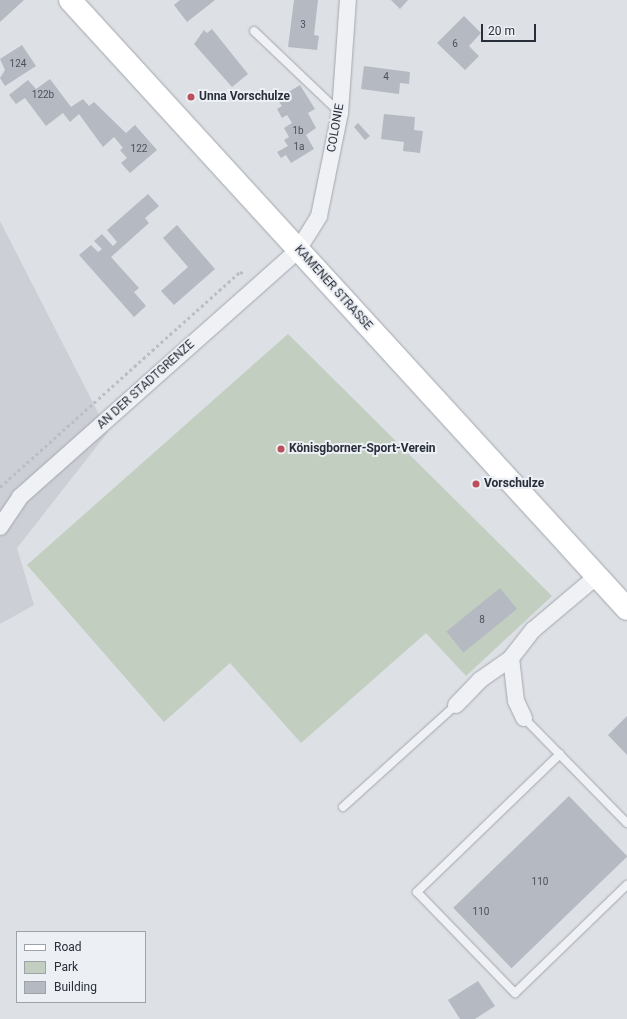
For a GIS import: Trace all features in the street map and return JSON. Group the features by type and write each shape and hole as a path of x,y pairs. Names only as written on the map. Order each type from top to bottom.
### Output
{"main road":[{"name":"KAMENER STRASSE","path":"70,0 596,577 627,609"}],"street":[{"name":"COLONIE","path":"298,250 319,216 340,113 348,0"},
{"name":"AN DER STADTGRENZE","path":"0,527 20,498 174,358 266,281 298,250"},
{"path":"456,705 480,680 512,658 533,630 596,577"},
{"path":"512,658 516,701 524,718"}],"lane":[{"path":"254,31 340,113"},
{"path":"343,807 456,705"},
{"path":"524,718 627,823"},
{"path":"560,754 417,892 514,993 627,885"}],"path":[{"path":"0,487 240,272 266,281"}],"shaded area":[{"path":"0,221 108,432 17,548 34,605 0,624"}],"green space":[{"name":"Könisgborner-Sport-Verein","path":"288,334 552,596 466,676 426,633 301,743 230,663 164,722 27,565"}],"building":[{"path":"0,0 24,0 0,22"},
{"path":"180,0 215,0 187,22 174,5"},
{"path":"294,0 318,0 314,35 319,36 317,50 288,47"},
{"path":"391,0 408,0 400,9"},
{"path":"464,16 481,33 469,46 479,56 465,70 437,43"},
{"path":"212,29 248,74 232,87 194,44 204,30 207,33"},
{"path":"22,45 36,66 5,86 0,78 5,70 0,59"},
{"path":"364,66 410,72 409,84 400,83 399,94 361,89"},
{"path":"50,79 71,107 83,99 89,106 94,102 126,133 135,125 157,150 130,173 121,163 127,158 120,150 123,148 114,137 103,147 79,114 70,122 63,113 46,126 25,98 16,104 9,95 28,80 36,89"},
{"path":"300,85 315,109 308,113 316,128 306,135 314,149 291,163 286,155 281,158 277,152 288,146 284,140 289,137 284,128 292,123 287,115 282,118 277,109 282,106 277,99"},
{"path":"384,114 415,117 414,130 423,131 420,153 403,151 404,142 381,139"},
{"path":"358,123 370,136 365,140 354,127"},
{"path":"148,194 159,206 145,218 149,223 111,257 139,288 134,292 146,306 134,317 79,255 91,245 98,252 102,249 94,241 102,234 113,246 117,242 107,230"},
{"path":"177,225 215,269 174,305 161,291 188,267 163,238"},
{"path":"500,588 517,609 463,652 446,631"},
{"path":"627,716 627,755 608,735"},
{"path":"569,796 627,857 512,968 453,908"},
{"path":"478,981 495,1006 475,1019 460,1019 448,1000"}],"place":[{"name":"Unna Vorschulze","path":"191,97"},
{"name":"Könisgborner-Sport-Verein","path":"281,449"},
{"name":"Vorschulze","path":"476,484"}]}
